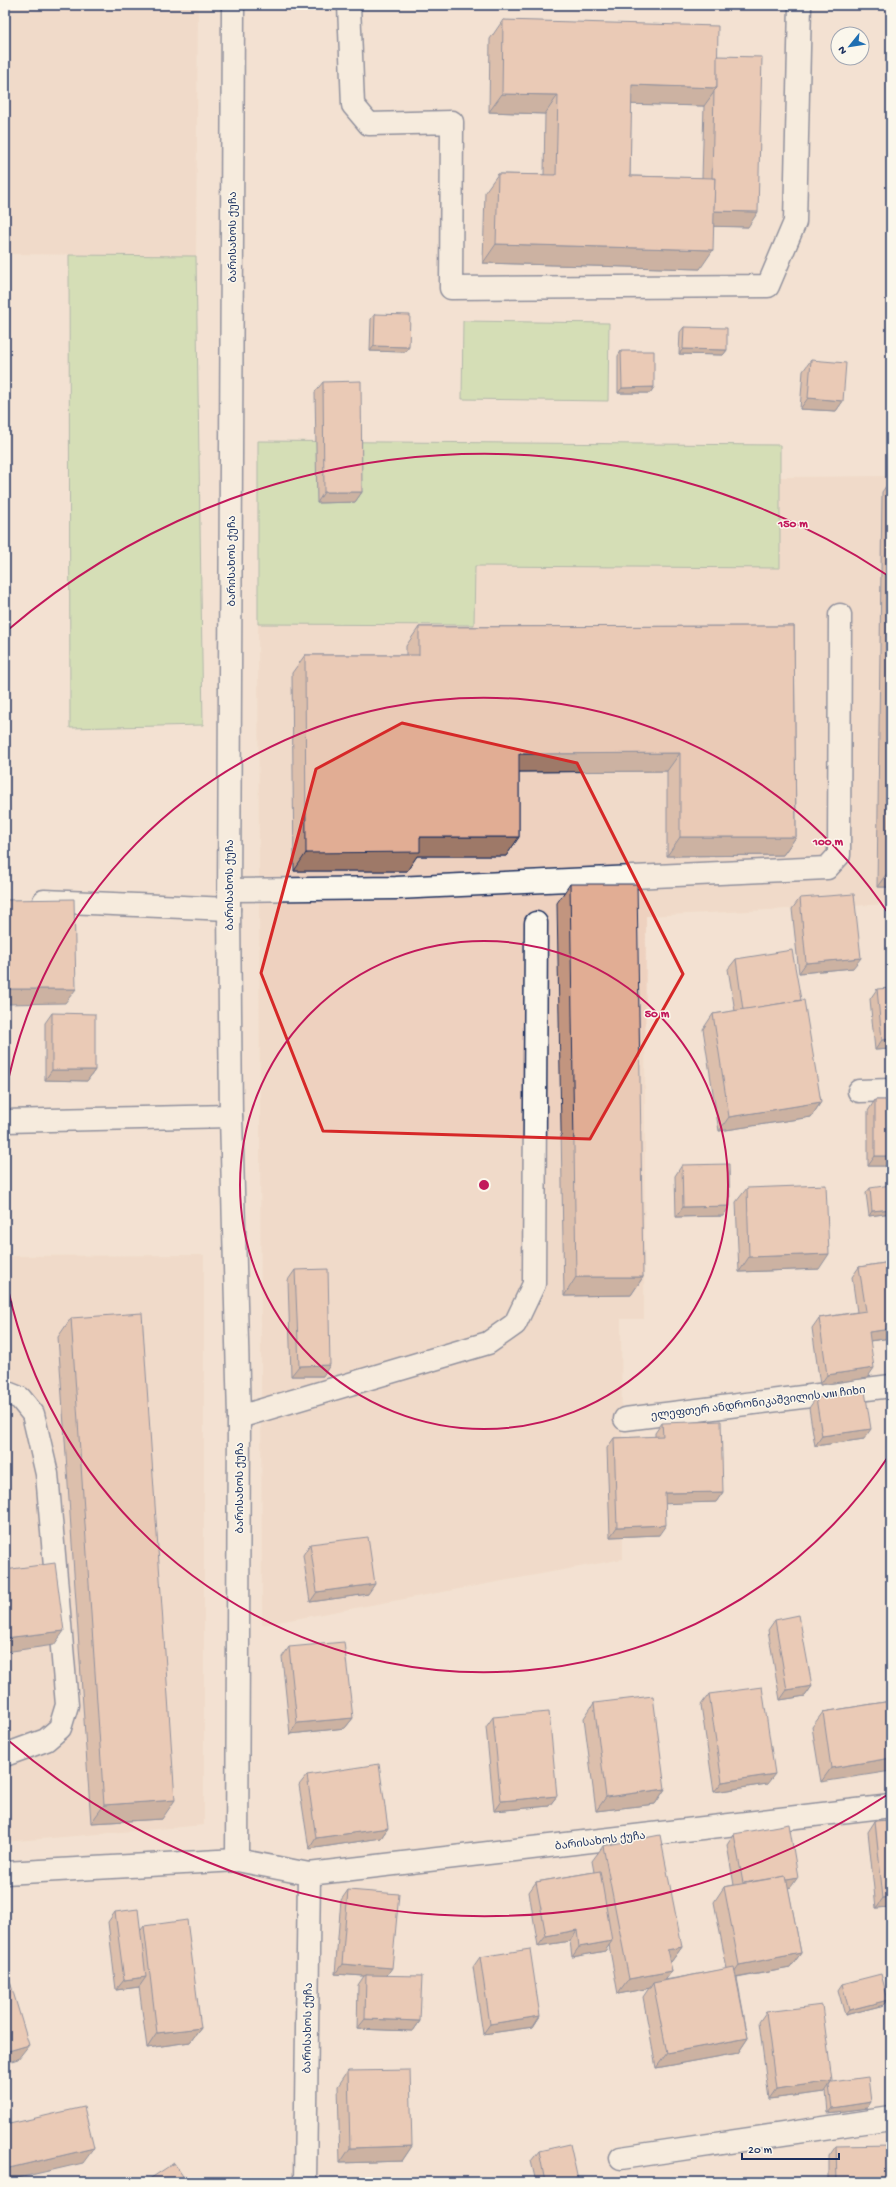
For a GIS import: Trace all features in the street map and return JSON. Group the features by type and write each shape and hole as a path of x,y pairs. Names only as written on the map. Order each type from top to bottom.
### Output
{"street":[{"name":"ბარისახოს ქუჩა","path":"233,5 229,899 230,1116 239,1417 237,1860"},
{"path":"349,5 353,105 369,124 452,122 451,288 768,286 795,222 800,5"},
{"path":"40,901 229,899 396,888 827,868 839,855 840,615"},
{"path":"239,1417 488,1343 515,1324 534,1284 536,923"},
{"path":"859,1091 891,1090"},
{"path":"5,1121 230,1116"},
{"name":"ელეფთერ ანდრონიკაშვილის VIII ჩიხი","path":"625,1419 891,1386"},
{"path":"5,1392 20,1398 33,1414 47,1474 67,1705 60,1728 46,1740 5,1755"},
{"name":"ბარისახოს ქუჩა","path":"5,1873 237,1860 308,1874 891,1806"},
{"name":"ბარისახოს ქუჩა","path":"305,2182 308,1874"},
{"path":"621,2158 891,2118"}],"highlighted area":[{"path":"402,723 577,763 683,974 590,1139 323,1131 261,973 316,769"}],"shaded area":[{"path":"5,5 198,5 196,256 5,254"},
{"path":"891,476 891,904 646,916 644,1319 621,1319 623,1559 262,1625 258,624 474,625 474,566 780,568 780,477"},
{"path":"204,1255 204,1825 5,1842 5,1256"}],"green space":[{"path":"69,255 196,256 203,725 70,728"},
{"path":"463,321 609,323 608,401 462,399"},
{"path":"258,441 780,445 780,568 475,566 474,625 258,624"}],"building":[{"path":"503,20 718,26 717,88 632,85 630,176 715,178 713,250 496,244 498,174 556,175 558,95 502,94"},
{"path":"717,56 762,57 758,212 714,211 715,178 712,178 714,91 717,88"},
{"path":"375,314 410,315 409,347 374,346"},
{"path":"684,327 727,328 727,350 683,349"},
{"path":"621,351 654,351 654,387 622,388"},
{"path":"811,360 846,363 843,401 808,398"},
{"path":"361,381 362,492 324,492 323,382"},
{"path":"794,626 796,837 680,837 680,753 519,754 519,837 420,837 420,852 306,853 305,655 419,655 419,627"},
{"path":"891,770 891,869 890,869"},
{"path":"570,884 637,884 643,1277 576,1277"},
{"path":"854,894 861,958 806,963 800,898"},
{"path":"74,899 76,989 5,989 5,900"},
{"path":"792,950 801,1000 743,1010 736,959"},
{"path":"891,988 891,1039 882,1040 877,989"},
{"path":"804,1000 821,1102 729,1117 713,1014"},
{"path":"52,1013 95,1014 95,1070 52,1070"},
{"path":"875,1100 891,1100 891,1156 875,1156"},
{"path":"729,1164 730,1206 683,1207 682,1165"},
{"path":"826,1185 829,1254 749,1257 747,1188"},
{"path":"891,1185 891,1209 872,1211 870,1188"},
{"path":"891,1262 891,1329 869,1332 874,1368 827,1375 819,1318 866,1311 859,1267"},
{"path":"328,1269 330,1365 299,1366 295,1270"},
{"path":"142,1313 175,1800 104,1805 71,1318"},
{"path":"865,1391 871,1429 822,1436 816,1398"},
{"path":"721,1421 723,1492 665,1493 666,1525 617,1527 614,1438 663,1436 662,1423"},
{"path":"368,1537 375,1584 317,1592 310,1544"},
{"path":"55,1563 64,1631 5,1638 5,1570"},
{"path":"799,1615 812,1686 787,1690 775,1620"},
{"path":"344,1642 353,1718 297,1723 289,1647"},
{"path":"762,1687 775,1774 722,1782 709,1694"},
{"path":"653,1696 665,1789 606,1797 594,1703"},
{"path":"891,1701 891,1758 831,1768 823,1712"},
{"path":"549,1712 557,1796 501,1801 493,1717"},
{"path":"379,1764 388,1828 316,1838 307,1775"},
{"path":"891,1820 891,1897 883,1898 875,1821"},
{"path":"789,1824 798,1877 787,1879 786,1876 743,1883 734,1834"},
{"path":"660,1835 682,1947 667,1950 672,1971 629,1979 603,1846"},
{"path":"600,1871 612,1941 579,1947 577,1930 546,1936 536,1882"},
{"path":"786,1876 801,1953 739,1965 724,1887"},
{"path":"348,1890 399,1894 392,1968 342,1964"},
{"path":"138,1909 146,1977 124,1980 115,1912"},
{"path":"187,1920 201,2028 157,2033 144,1926"},
{"path":"530,1949 540,2016 490,2024 480,1957"},
{"path":"734,1967 748,2038 667,2053 653,1983"},
{"path":"881,1974 888,2000 849,2010 842,1984"},
{"path":"8,1975 29,2045 5,2052 5,1976"},
{"path":"366,1975 422,1976 420,2021 365,2019"},
{"path":"822,2005 832,2081 776,2089 766,2012"},
{"path":"410,2070 412,2146 350,2148 348,2071"},
{"path":"868,2077 871,2102 832,2108 829,2086 832,2082"},
{"path":"84,2107 94,2148 5,2169 5,2125"},
{"path":"570,2144 578,2180 570,2182 545,2182 539,2151"},
{"path":"891,2145 891,2182 837,2182 836,2146"},
{"path":"174,2163 187,2182 145,2182"},
{"path":"484,2177 485,2182 457,2182"}]}
